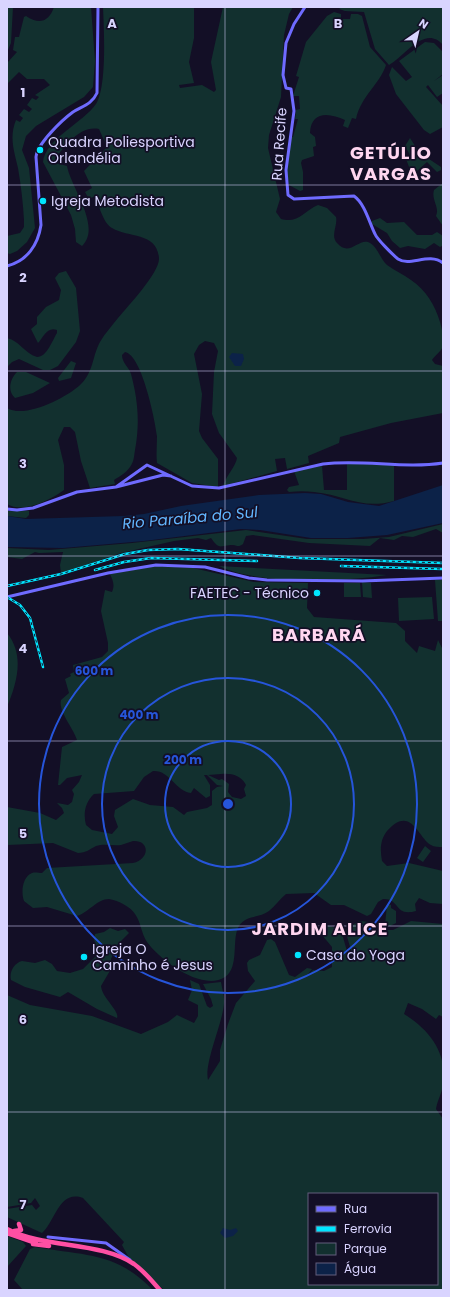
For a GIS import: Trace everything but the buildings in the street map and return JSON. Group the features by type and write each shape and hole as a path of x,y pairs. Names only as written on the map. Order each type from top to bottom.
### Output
{"highway":[{"path":"8,1231 20,1231 21,1228 19,1224"},
{"path":"8,1231 23,1239 49,1246 105,1255 123,1261 140,1273 157,1290"},
{"path":"8,1231 37,1240 116,1256 137,1267 161,1290"},
{"path":"37,1240 49,1237"}],"main road":[{"path":"7,266 18,262 26,256 36,243 40,234 41,225 36,160 38,149 67,117 92,102 97,93 98,7"},
{"name":"Rua Recife","path":"305,7 294,24 286,43 283,75 286,88 291,89 294,114 286,170 288,194 293,199 354,196 377,238 398,259 434,259 443,263"},
{"path":"116,487 147,465 192,486 220,488 323,464 339,462 424,465 443,463"},
{"path":"7,509 17,510 32,508 77,492 116,487 165,475 176,478"},
{"path":"130,477 129,480 133,482"},
{"path":"7,597 108,573 156,565 205,567 249,578 267,580 362,581 443,578"},
{"path":"49,1237 109,1244 140,1268 161,1290"}],"green space":[{"path":"7,7 13,7 11,43 7,52"},
{"path":"54,7 91,7 95,61 93,87 84,97 36,126 26,136 22,150 29,168 35,228 27,242 17,251 10,254 7,253 7,236 20,233 24,227 21,187 13,144 14,126 16,120 20,122 23,118 19,115 24,109 29,112 32,109 27,105 32,98 36,100 39,97 35,95 50,85 44,79 27,79 19,72 7,84 7,63 17,52 13,50 15,37 19,37 24,17 26,16 39,21 46,19"},
{"path":"103,7 194,7 194,38 189,62 194,83 179,85 180,88 202,85 214,92 216,90 211,62 223,7 293,7 289,14 284,35 281,97 269,135 268,148 280,199 276,212 281,219 292,220 318,205 327,208 336,217 334,237 341,247 349,248 364,242 368,242 374,246 387,265 421,288 429,298 435,310 443,334 443,346 432,360 435,364 443,366 443,413 391,423 340,437 339,443 308,456 309,463 287,469 285,458 275,459 277,471 223,486 237,458 219,433 212,414 214,372 218,351 214,343 205,341 199,345 194,354 202,394 199,431 202,438 218,459 218,487 192,483 157,463 157,436 147,389 137,364 131,356 125,352 122,355 122,358 130,372 137,402 138,421 134,459 128,469 114,480 115,484 90,488 81,461 75,432 70,427 64,427 58,440 64,465 64,490 52,498 29,507 14,507 7,504 7,408 15,411 24,411 44,406 73,391 79,386 84,381 90,370 97,347 102,339 143,289 158,264 159,258 157,250 153,244 141,237 119,231 109,226 95,196 89,199 85,192 92,188 84,171 107,147 99,129 86,130 79,133 68,143 55,159 56,163 67,166 84,207 89,229 87,238 82,246 76,242 75,229 71,215 43,162 45,154 50,146 57,138 90,111 100,96 104,57"},
{"path":"342,7 443,7 443,45 436,39 429,38 422,40 389,65 375,49 364,12 345,11 339,9"},
{"path":"334,12 341,14 341,19 350,19 351,14 358,14 362,16 370,47 386,65 358,111 356,119 352,118 348,128 343,126 345,120 333,116 322,115 314,120 310,133 315,137 316,146 313,147 314,156 302,160 303,190 300,191 289,185 287,171 291,137 293,137 298,119 295,119 296,110 300,109 299,96 293,96 299,77 296,76 306,42 327,16"},
{"path":"425,42 434,43 443,52 443,74 434,81 443,75 443,93 437,97 428,85 426,87 443,106 443,127 430,134 424,130 396,94 389,75 392,67 406,81 412,77 399,61"},
{"path":"410,138 417,149 416,154 426,157 441,167 441,170 437,172 427,162 417,171 411,172 406,159 410,155 405,146"},
{"path":"443,183 443,226 436,216 437,210 433,194 434,190"},
{"path":"380,218 387,223 404,222 417,235 432,235 437,232 443,236 442,246 440,247 434,243 425,249 408,246 400,248 392,241 387,233 372,224 372,221"},
{"path":"66,271 76,288 80,331 76,342 58,366 50,370 43,370 19,359 12,362 7,367 7,338 37,357 44,354 49,348 57,333 57,330 54,329 48,331 38,343 31,329 37,324 37,317 46,307 59,300 61,290 55,278 59,273"},
{"path":"71,361 76,363 71,378 59,381 58,378"},
{"path":"17,372 26,372 50,383 33,393 15,398 11,392 10,385"},
{"path":"347,463 394,465 394,501 372,504 362,503 314,492 289,492 287,490 289,487 299,485 294,471 322,466 324,490 347,490"},
{"path":"7,511 29,511 29,515 26,518 7,516"},
{"path":"443,524 443,533 436,529 413,537 402,536 394,540 380,538 370,546 309,543 253,535 246,536 243,544 240,546 218,546 211,538 206,540 198,538 174,541 121,553 61,573 60,565 63,552 35,552 22,559 7,557 7,548 49,550 132,543 246,530 307,539 363,539 389,537"},
{"path":"157,566 193,568 254,582 308,583 307,608 314,617 396,623 405,631 405,641 417,653 419,646 435,651 438,640 443,650 443,847 435,847 431,845 413,825 402,821 395,824 387,831 383,838 381,849 382,861 387,866 409,863 443,871 443,904 430,903 419,898 415,904 416,911 404,912 400,910 392,901 383,899 378,902 371,914 367,916 344,905 331,905 314,893 286,894 269,911 242,922 237,932 234,960 230,972 225,977 216,981 205,980 182,972 161,957 147,942 143,935 139,920 133,911 120,902 109,899 100,901 77,916 47,907 33,908 24,901 24,882 32,873 42,873 47,868 133,863 143,858 145,854 145,846 139,841 133,841 121,845 99,845 81,853 53,843 7,845 7,807 40,813 56,820 64,813 62,808 57,803 68,805 72,802 74,794 72,790 79,782 82,775 67,778 60,785 58,785 62,747 77,740 64,715 61,700 69,693 65,679 71,676 70,674 74,672 73,665 102,657 108,651 108,643 101,611 105,590 112,592 113,590 113,583 110,574","holes":["153,771 164,774 185,791 191,793 194,788 206,798 210,796 210,785 204,775 207,775 217,785 223,786 217,787 212,791 212,805 207,808 187,812 184,815 173,807 150,805 133,799 115,810 114,816 118,827 112,834 92,830 86,825 85,817 87,804 94,794 134,791 144,777","232,774 239,777 246,785 244,789 246,796 241,799 232,797 228,792 229,784 222,779 219,780 208,775"]},
{"path":"219,566 387,575 325,580 278,579 235,572"},
{"path":"435,580 443,580 443,621 438,621"},
{"path":"362,582 371,583 372,598 363,597"},
{"path":"344,583 360,583 361,597 344,597"},
{"path":"432,597 434,619 399,621 398,598"},
{"path":"7,633 16,650 18,669 14,688 7,707"},
{"path":"425,846 431,851 423,862 417,858"},
{"path":"387,904 391,905 391,908 396,911 396,923 390,926 385,926"},
{"path":"359,921 370,922 388,930 393,930 411,921 443,924 443,1017 439,1015 436,1019 422,1009 408,1003 404,1014 422,1027 429,1035 440,1053 443,1063 443,1085 436,1109 443,1119 443,1290 164,1290 129,1258 122,1245 124,1242 83,1198 75,1196 68,1198 63,1202 47,1228 42,1233 7,1217 7,1209 32,1205 36,1210 40,1206 35,1198 31,1203 7,1207 7,995 30,1005 92,1016 141,1034 168,1022 177,1015 194,1023 198,1016 198,1005 188,1000 192,990 190,980 199,984 207,1006 210,1008 213,1006 211,999 203,984 221,982 224,996 223,1013 211,1054 207,1073 208,1080 220,1061 220,1050 236,1003 255,981 248,971 247,963 249,960 260,955 267,940 271,939 275,942 289,975 295,977 307,968 312,969 306,977 313,970 324,971 332,967 332,947 317,929 320,925 324,924 341,930 350,962 354,960 345,930"},
{"path":"110,928 118,931 125,929 129,933 117,945 111,959 111,969 101,986 104,995 116,1012 117,1018 97,1009 68,992 60,997 25,987 11,980 13,968 22,961 35,963 45,960 52,964 57,971 70,973 83,969 98,954 94,939 95,934 104,932"},
{"path":"7,1236 23,1242 26,1246 7,1267"},
{"path":"35,1247 84,1254 112,1262 139,1277 153,1290 23,1290 14,1280 30,1249"}],"water":[{"path":"232,353 243,354 244,359 241,366 235,366 229,357"},
{"name":"Rio Paraíba do Sul","path":"443,485 443,523 387,535 348,538 311,538 260,530 241,529 144,541 63,548 7,547 7,516 26,519 124,516 259,495 305,493 321,494 348,502 379,506"},
{"path":"223,1228 230,1230 236,1228 238,1231 233,1236 225,1238 220,1233"}],"railway":[{"path":"7,586 61,574 125,554 148,550 178,549 300,558 443,563"},
{"path":"95,570 124,562 151,558 257,561"},
{"path":"341,566 443,569"},
{"path":"7,597 20,605 30,618 43,667"}],"place":[{"name":"Quadra Poliesportiva Orlandélia","path":"40,150"},
{"name":"Igreja Metodista","path":"43,201"},
{"name":"FAETEC - Técnico","path":"317,593"},
{"name":"Casa do Yoga","path":"298,955"},
{"name":"Igreja O Caminho é Jesus","path":"84,957"}],"district":[{"name":"GETÚLIO VARGAS","path":"391,163"},
{"name":"BARBARÁ","path":"319,635"},
{"name":"JARDIM ALICE","path":"320,929"}]}
